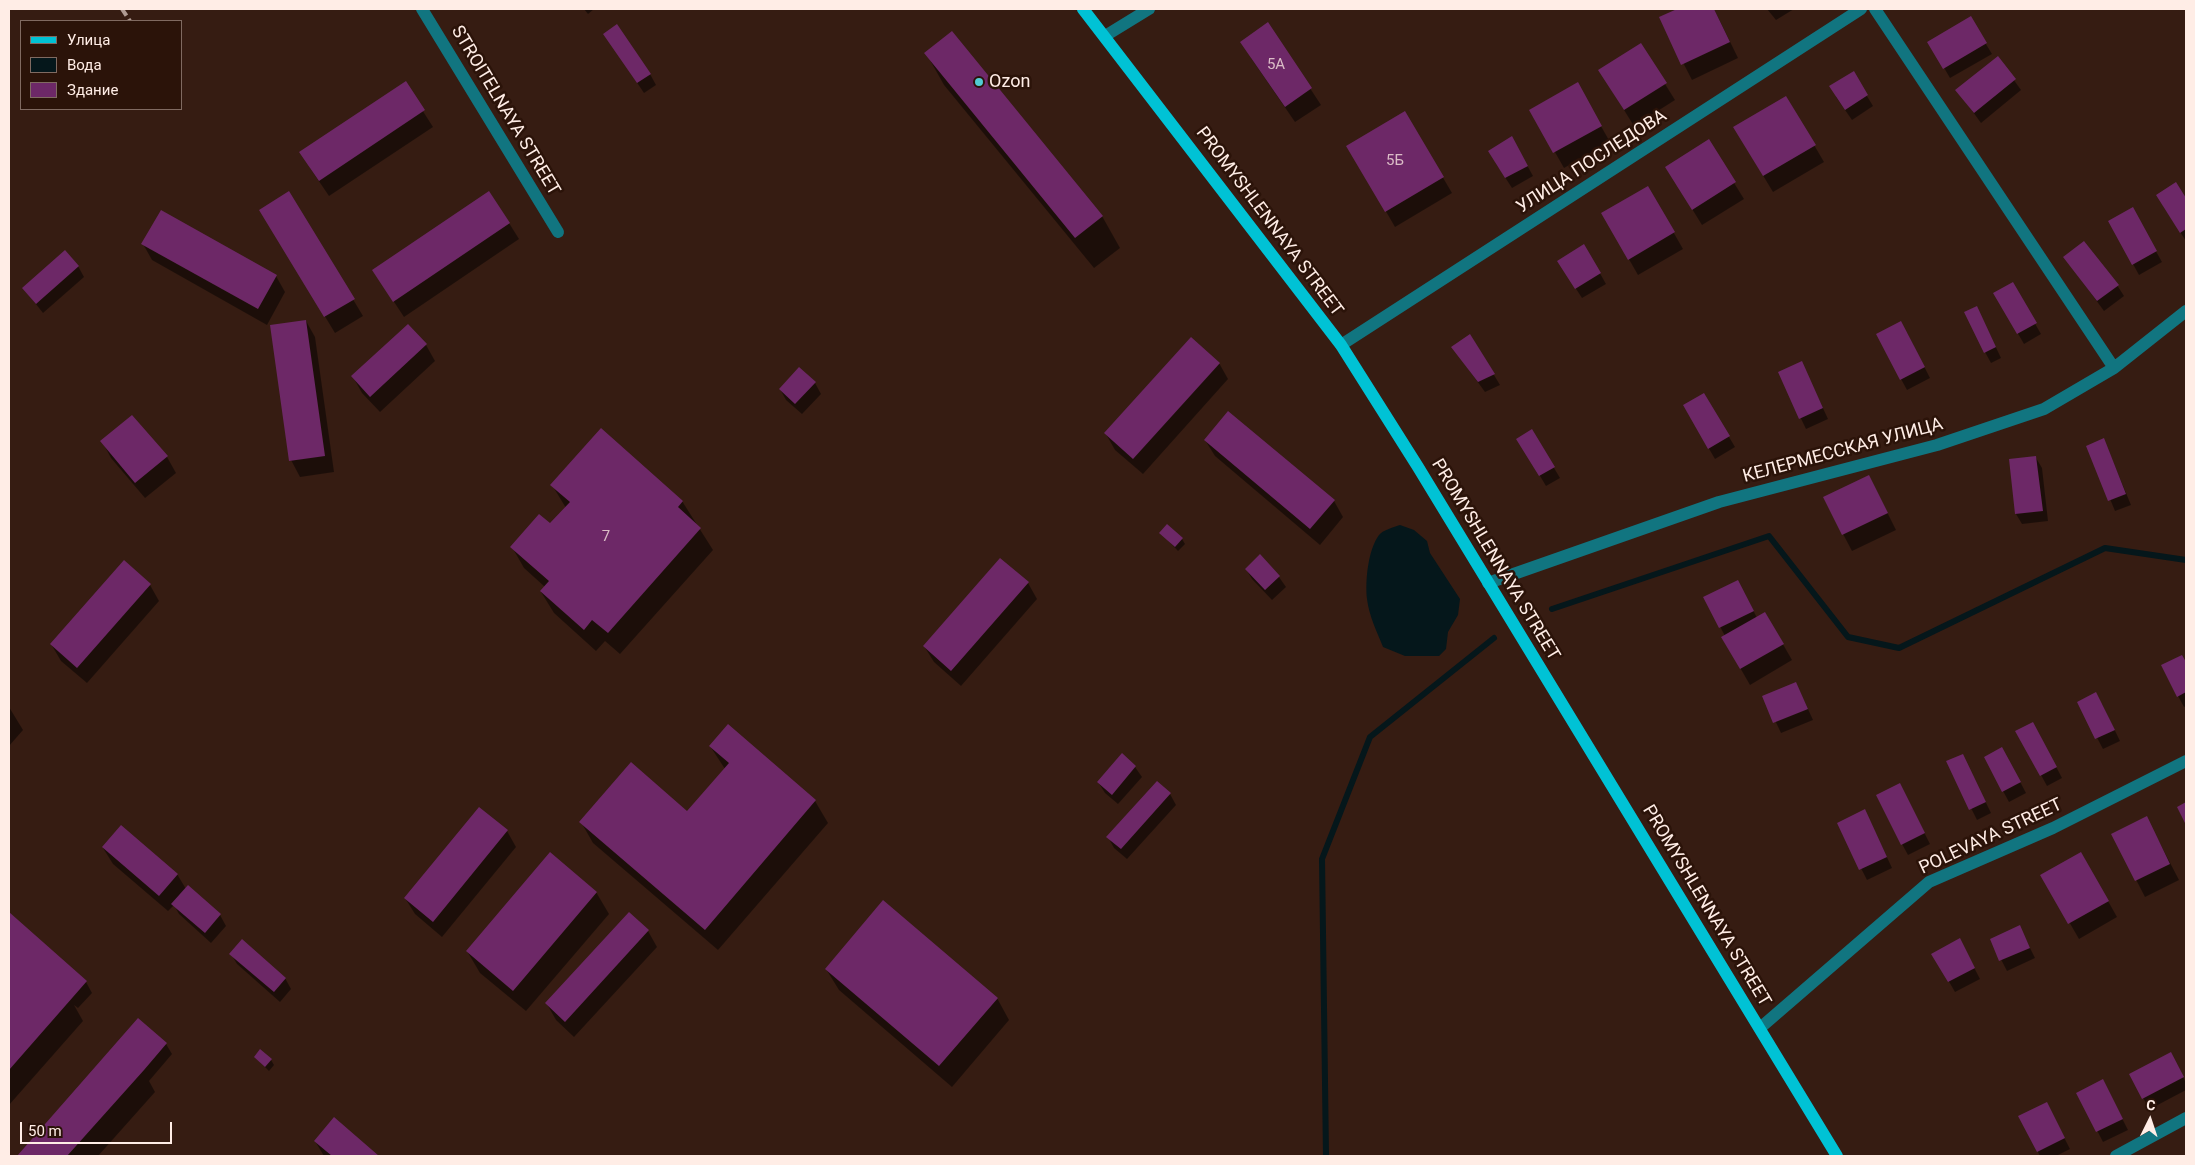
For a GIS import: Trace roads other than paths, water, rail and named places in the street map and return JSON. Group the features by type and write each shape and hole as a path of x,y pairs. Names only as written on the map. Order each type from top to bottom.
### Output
{"main road":[{"name":"PROMYSHLENNAYA STREET","path":"1083,9 1340,345 1488,583 1837,1156"}],"street":[{"name":"STROITELNAYA STREET","path":"422,9 558,232"},
{"path":"1105,36 1149,9"},
{"name":"УЛИЦА ПОСЛЕДОВА","path":"1340,345 1862,9"},
{"path":"1874,9 2114,368"},
{"name":"КЕЛЕРМЕССКАЯ УЛИЦА","path":"1488,583 1719,502 1937,445 2044,409 2114,368 2186,311"},
{"name":"POLEVAYA STREET","path":"1760,1028 1929,882 2053,828 2186,761"},
{"path":"2116,1156 2186,1118"}],"water":[{"path":"1400,525 1414,530 1427,541 1430,553 1460,599 1458,615 1448,632 1446,649 1439,656 1405,656 1383,647 1370,612 1366,584 1372,549 1381,533"}],"waterway":[{"path":"1552,609 1769,536 1848,637 1899,648 2105,548 2186,560"},
{"path":"1326,1156 1322,859 1370,737 1494,638"}],"railway":[{"path":"122,9 129,20"}],"place":[{"name":"Ozon","path":"979,82"}]}
